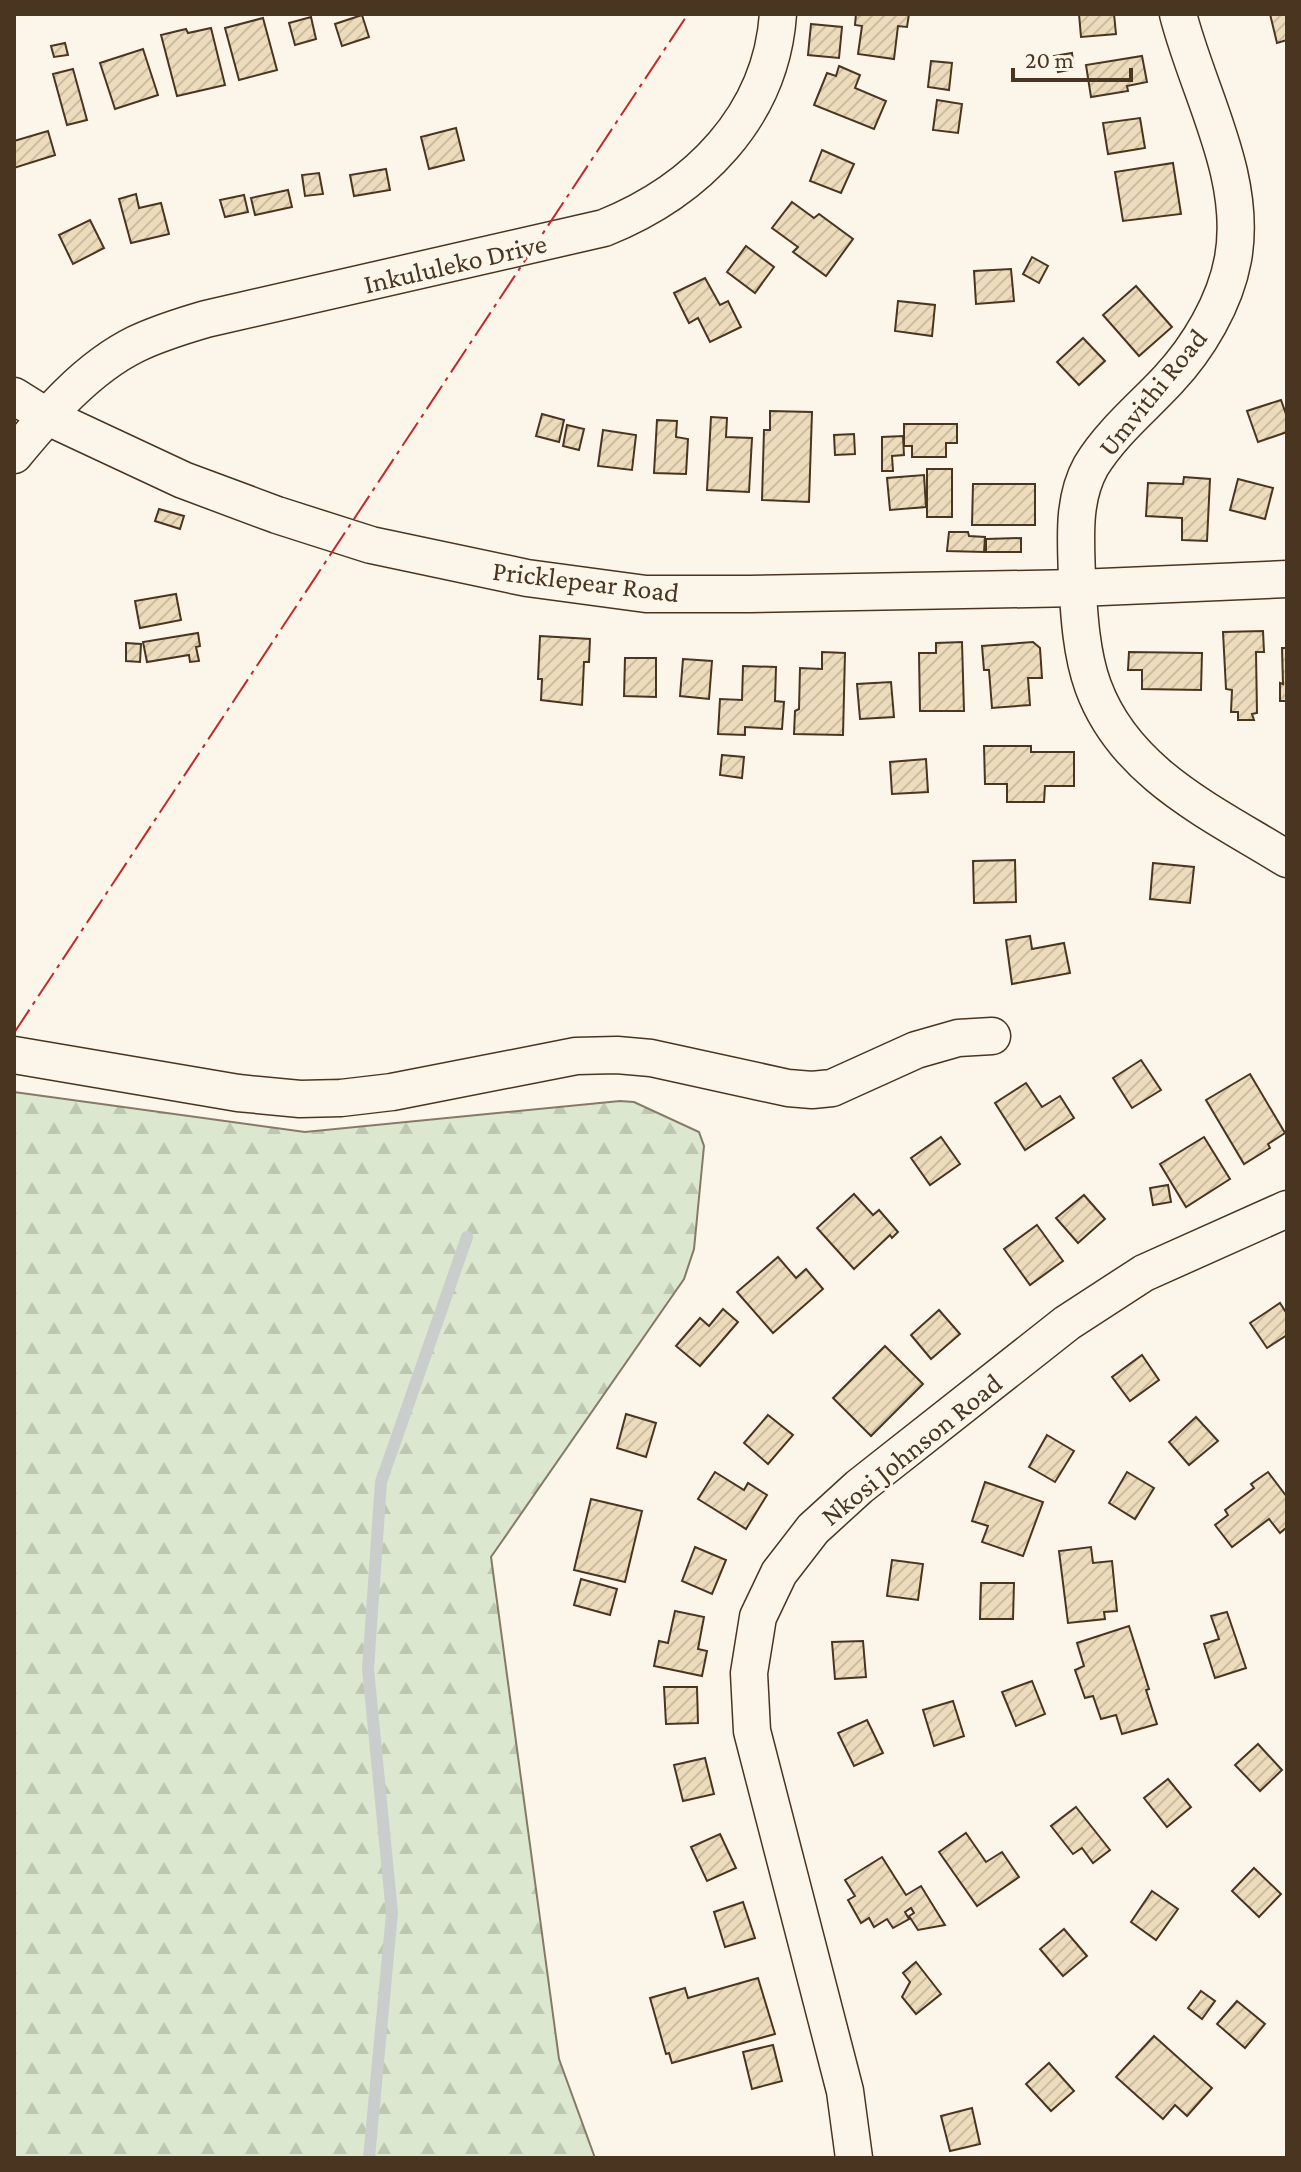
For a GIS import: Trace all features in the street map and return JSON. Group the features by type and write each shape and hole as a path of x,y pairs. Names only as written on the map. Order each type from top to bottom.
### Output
{"street":[{"name":"Inkululeko Drive","path":"14,455 46,416 102,366 134,345 163,332 206,319 604,228 637,215 696,174 722,148 759,89 773,51 778,14"},
{"name":"Umvithi Road","path":"1078,588 1076,534 1079,493 1091,466 1115,434 1171,377 1206,328 1227,288 1234,256 1236,219 1224,152 1189,57 1178,14"},
{"name":"Pricklepear Road","path":"14,396 46,416 183,480 277,515 371,545 527,578 646,594 1078,588 1287,579"},
{"path":"1078,588 1092,685 1123,740 1151,771 1184,796 1287,859"},
{"path":"14,1055 238,1093 300,1099 392,1092 576,1056 617,1055 651,1058 788,1088 812,1090 832,1088 916,1050 958,1038 992,1036"},
{"name":"Nkosi Johnson Road","path":"854,2158 845,2091 752,1731 749,1673 758,1617 779,1573 813,1529 859,1487 1067,1323 1144,1273 1287,1209"}],"green space":[{"path":"14,1092 305,1132 620,1101 634,1102 699,1132 704,1146 694,1249 684,1279 491,1557 559,2059 595,2158 14,2158"}],"building":[{"path":"856,14 909,14 907,27 898,26 894,59 858,54 862,26 855,25"},
{"path":"1079,14 1114,14 1116,34 1081,37"},
{"path":"1270,14 1287,14 1287,40 1277,43"},
{"path":"362,15 369,37 342,46 335,24"},
{"path":"311,17 316,39 295,45 289,23"},
{"path":"263,18 277,70 239,80 225,28"},
{"path":"811,24 842,27 839,58 808,55"},
{"path":"211,28 225,85 177,96 161,35 186,29 188,33"},
{"path":"65,43 68,55 54,57 51,46"},
{"path":"143,49 158,95 115,109 100,63"},
{"path":"1072,53 1074,69 1058,72 1054,56"},
{"path":"1142,56 1147,82 1127,86 1128,91 1091,97 1086,65"},
{"path":"931,61 952,63 949,90 928,87"},
{"path":"839,66 860,75 855,88 886,101 874,129 814,105 827,73 836,76"},
{"path":"73,69 87,120 67,125 53,74"},
{"path":"937,100 962,104 958,133 933,130"},
{"path":"1140,118 1145,148 1108,154 1103,123"},
{"path":"456,128 464,160 429,169 421,137"},
{"path":"48,131 55,155 14,168 14,141"},
{"path":"822,150 854,164 841,193 810,181"},
{"path":"1173,163 1181,214 1123,221 1115,172"},
{"path":"386,169 390,190 354,196 350,175"},
{"path":"319,173 323,194 305,196 302,175"},
{"path":"288,190 292,207 255,215 251,198"},
{"path":"136,194 139,208 161,203 169,234 131,243 119,199"},
{"path":"244,195 248,212 225,217 220,200"},
{"path":"792,202 814,218 819,214 853,239 826,276 793,252 798,247 772,228"},
{"path":"90,220 104,248 73,264 59,235"},
{"path":"746,246 774,267 755,293 727,272"},
{"path":"1032,257 1048,266 1039,283 1023,274"},
{"path":"1011,269 1014,301 976,304 974,271"},
{"path":"705,278 720,305 728,301 741,327 710,342 698,318 689,323 674,293"},
{"path":"1136,286 1172,327 1139,356 1103,315"},
{"path":"898,301 935,305 932,336 895,331"},
{"path":"1083,338 1105,361 1079,385 1057,362"},
{"path":"1281,400 1287,417 1287,432 1258,442 1247,411"},
{"path":"770,411 812,412 809,502 762,500 764,430 770,430"},
{"path":"542,414 564,420 559,442 536,436"},
{"path":"711,417 727,418 726,437 752,438 749,492 707,490"},
{"path":"657,420 677,421 676,437 688,439 686,474 654,473"},
{"path":"904,424 957,424 957,443 946,443 946,457 912,457 912,446 904,446"},
{"path":"567,425 584,429 579,450 563,446"},
{"path":"603,430 636,435 632,470 598,466"},
{"path":"854,434 855,454 835,455 834,435"},
{"path":"903,436 904,455 892,456 893,471 882,471 882,437"},
{"path":"927,469 952,469 952,517 927,517"},
{"path":"924,475 926,507 890,510 887,478"},
{"path":"1184,477 1210,479 1207,541 1182,540 1182,518 1146,516 1148,483 1183,484"},
{"path":"1238,479 1273,488 1265,519 1230,510"},
{"path":"973,484 1035,484 1035,525 972,525"},
{"path":"159,509 184,516 180,529 155,521"},
{"path":"949,532 968,532 969,536 985,537 984,552 947,551"},
{"path":"1021,538 1021,552 986,552 986,539"},
{"path":"176,594 181,620 140,628 135,601"},
{"path":"1263,631 1264,652 1256,652 1257,713 1252,714 1254,720 1238,720 1238,712 1231,712 1232,690 1226,689 1223,632"},
{"path":"198,633 200,646 196,647 199,661 190,662 189,655 147,662 143,642"},
{"path":"540,636 590,639 589,662 584,662 582,705 541,700 542,679 538,679"},
{"path":"962,642 964,711 920,711 919,653 936,653 936,643"},
{"path":"1033,642 1040,648 1042,678 1028,678 1030,705 992,708 989,670 984,670 982,646"},
{"path":"126,643 141,644 140,662 126,661"},
{"path":"1282,648 1287,648 1287,701 1280,701"},
{"path":"822,652 845,653 843,735 794,734 795,711 799,709 800,668 822,669"},
{"path":"1129,652 1202,653 1201,690 1142,689 1142,670 1128,670"},
{"path":"625,658 656,658 656,697 624,696"},
{"path":"683,659 712,661 709,699 680,696"},
{"path":"743,666 776,667 775,701 784,702 782,729 745,727 745,735 718,734 720,699 742,700"},
{"path":"891,682 894,717 860,719 857,684"},
{"path":"984,746 1031,746 1031,752 1074,752 1074,786 1045,786 1044,802 1007,802 1007,784 985,784"},
{"path":"722,755 744,757 742,778 720,775"},
{"path":"926,759 928,792 892,794 890,762"},
{"path":"1015,860 1016,902 974,903 973,861"},
{"path":"1153,863 1194,867 1190,903 1150,899"},
{"path":"1030,936 1032,949 1064,943 1070,973 1012,984 1006,940"},
{"path":"1141,1060 1161,1090 1132,1108 1113,1078"},
{"path":"1250,1074 1285,1133 1268,1144 1270,1148 1244,1164 1206,1100"},
{"path":"1026,1083 1042,1107 1060,1096 1074,1118 1025,1150 995,1103"},
{"path":"941,1137 960,1164 930,1185 911,1158"},
{"path":"1204,1137 1230,1179 1186,1207 1160,1164"},
{"path":"1168,1185 1171,1202 1153,1205 1150,1188"},
{"path":"854,1194 873,1215 879,1210 898,1232 892,1238 890,1235 854,1269 817,1228"},
{"path":"1084,1195 1105,1219 1078,1243 1056,1218"},
{"path":"1037,1225 1063,1261 1030,1285 1004,1249"},
{"path":"778,1257 796,1278 806,1269 823,1289 773,1333 737,1292"},
{"path":"1280,1303 1287,1314 1287,1335 1267,1348 1250,1323"},
{"path":"723,1309 738,1322 700,1366 676,1346 700,1318 709,1326"},
{"path":"939,1310 960,1334 931,1359 911,1335"},
{"path":"885,1346 923,1384 871,1436 833,1398"},
{"path":"1142,1355 1159,1380 1130,1401 1112,1377"},
{"path":"626,1414 656,1423 646,1457 617,1448"},
{"path":"768,1415 793,1435 768,1464 744,1443"},
{"path":"1196,1417 1218,1441 1189,1465 1169,1442"},
{"path":"1047,1435 1074,1451 1055,1482 1029,1467"},
{"path":"715,1472 744,1490 748,1483 767,1495 746,1529 698,1499"},
{"path":"1127,1472 1154,1488 1135,1519 1109,1503"},
{"path":"1268,1472 1287,1497 1287,1527 1280,1533 1269,1519 1232,1547 1215,1525 1228,1515 1225,1510 1254,1488 1251,1484"},
{"path":"985,1482 1043,1502 1023,1556 982,1542 988,1526 972,1521"},
{"path":"591,1499 642,1511 625,1582 574,1570"},
{"path":"695,1547 726,1560 712,1594 682,1581"},
{"path":"1091,1547 1093,1563 1112,1561 1117,1611 1104,1612 1105,1619 1068,1623 1059,1551"},
{"path":"892,1560 923,1564 918,1600 887,1596"},
{"path":"581,1579 617,1589 610,1615 574,1605"},
{"path":"981,1583 1014,1583 1013,1619 980,1619"},
{"path":"675,1611 704,1617 698,1649 707,1651 702,1676 654,1666 659,1641 668,1643"},
{"path":"1227,1612 1246,1668 1215,1678 1204,1644 1219,1639 1211,1616"},
{"path":"1129,1626 1157,1724 1122,1734 1116,1715 1101,1719 1093,1696 1085,1698 1075,1670 1084,1666 1077,1643"},
{"path":"863,1641 866,1677 835,1679 832,1642"},
{"path":"1032,1681 1045,1714 1016,1726 1002,1692"},
{"path":"664,1687 697,1687 698,1723 666,1724"},
{"path":"953,1701 964,1736 934,1746 923,1710"},
{"path":"867,1720 883,1753 854,1766 838,1733"},
{"path":"1258,1744 1282,1770 1260,1791 1235,1765"},
{"path":"705,1758 714,1794 683,1801 674,1765"},
{"path":"1168,1779 1191,1807 1167,1827 1144,1798"},
{"path":"1076,1807 1110,1850 1093,1863 1082,1848 1073,1854 1051,1826"},
{"path":"966,1833 986,1862 1002,1852 1019,1877 977,1906 939,1852"},
{"path":"720,1834 736,1868 707,1881 691,1847"},
{"path":"882,1857 906,1895 921,1886 945,1925 918,1930 909,1916 914,1913 911,1908 905,1912 909,1919 893,1928 887,1919 874,1927 869,1918 861,1923 848,1900 855,1896 845,1880"},
{"path":"1254,1868 1281,1894 1259,1917 1232,1891"},
{"path":"1152,1891 1178,1909 1156,1940 1131,1922"},
{"path":"743,1902 755,1938 725,1947 714,1912"},
{"path":"1064,1929 1087,1956 1063,1976 1040,1949"},
{"path":"916,1962 941,1994 916,2014 902,1997 910,1982 903,1973"},
{"path":"758,1978 775,2034 672,2063 669,2053 666,2054 650,1998 685,1988 688,1998"},
{"path":"1201,1991 1215,2001 1202,2019 1188,2008"},
{"path":"1237,2001 1265,2024 1245,2048 1217,2024"},
{"path":"1154,2036 1212,2088 1187,2116 1175,2105 1163,2119 1116,2077"},
{"path":"773,2045 782,2081 752,2089 743,2052"},
{"path":"1049,2063 1074,2091 1051,2111 1026,2084"},
{"path":"972,2108 980,2144 950,2151 941,2116"}],"waterway":[{"path":"369,2158 392,1913 368,1669 381,1482 467,1237"}],"power":[{"path":"14,1033 688,14"}]}
